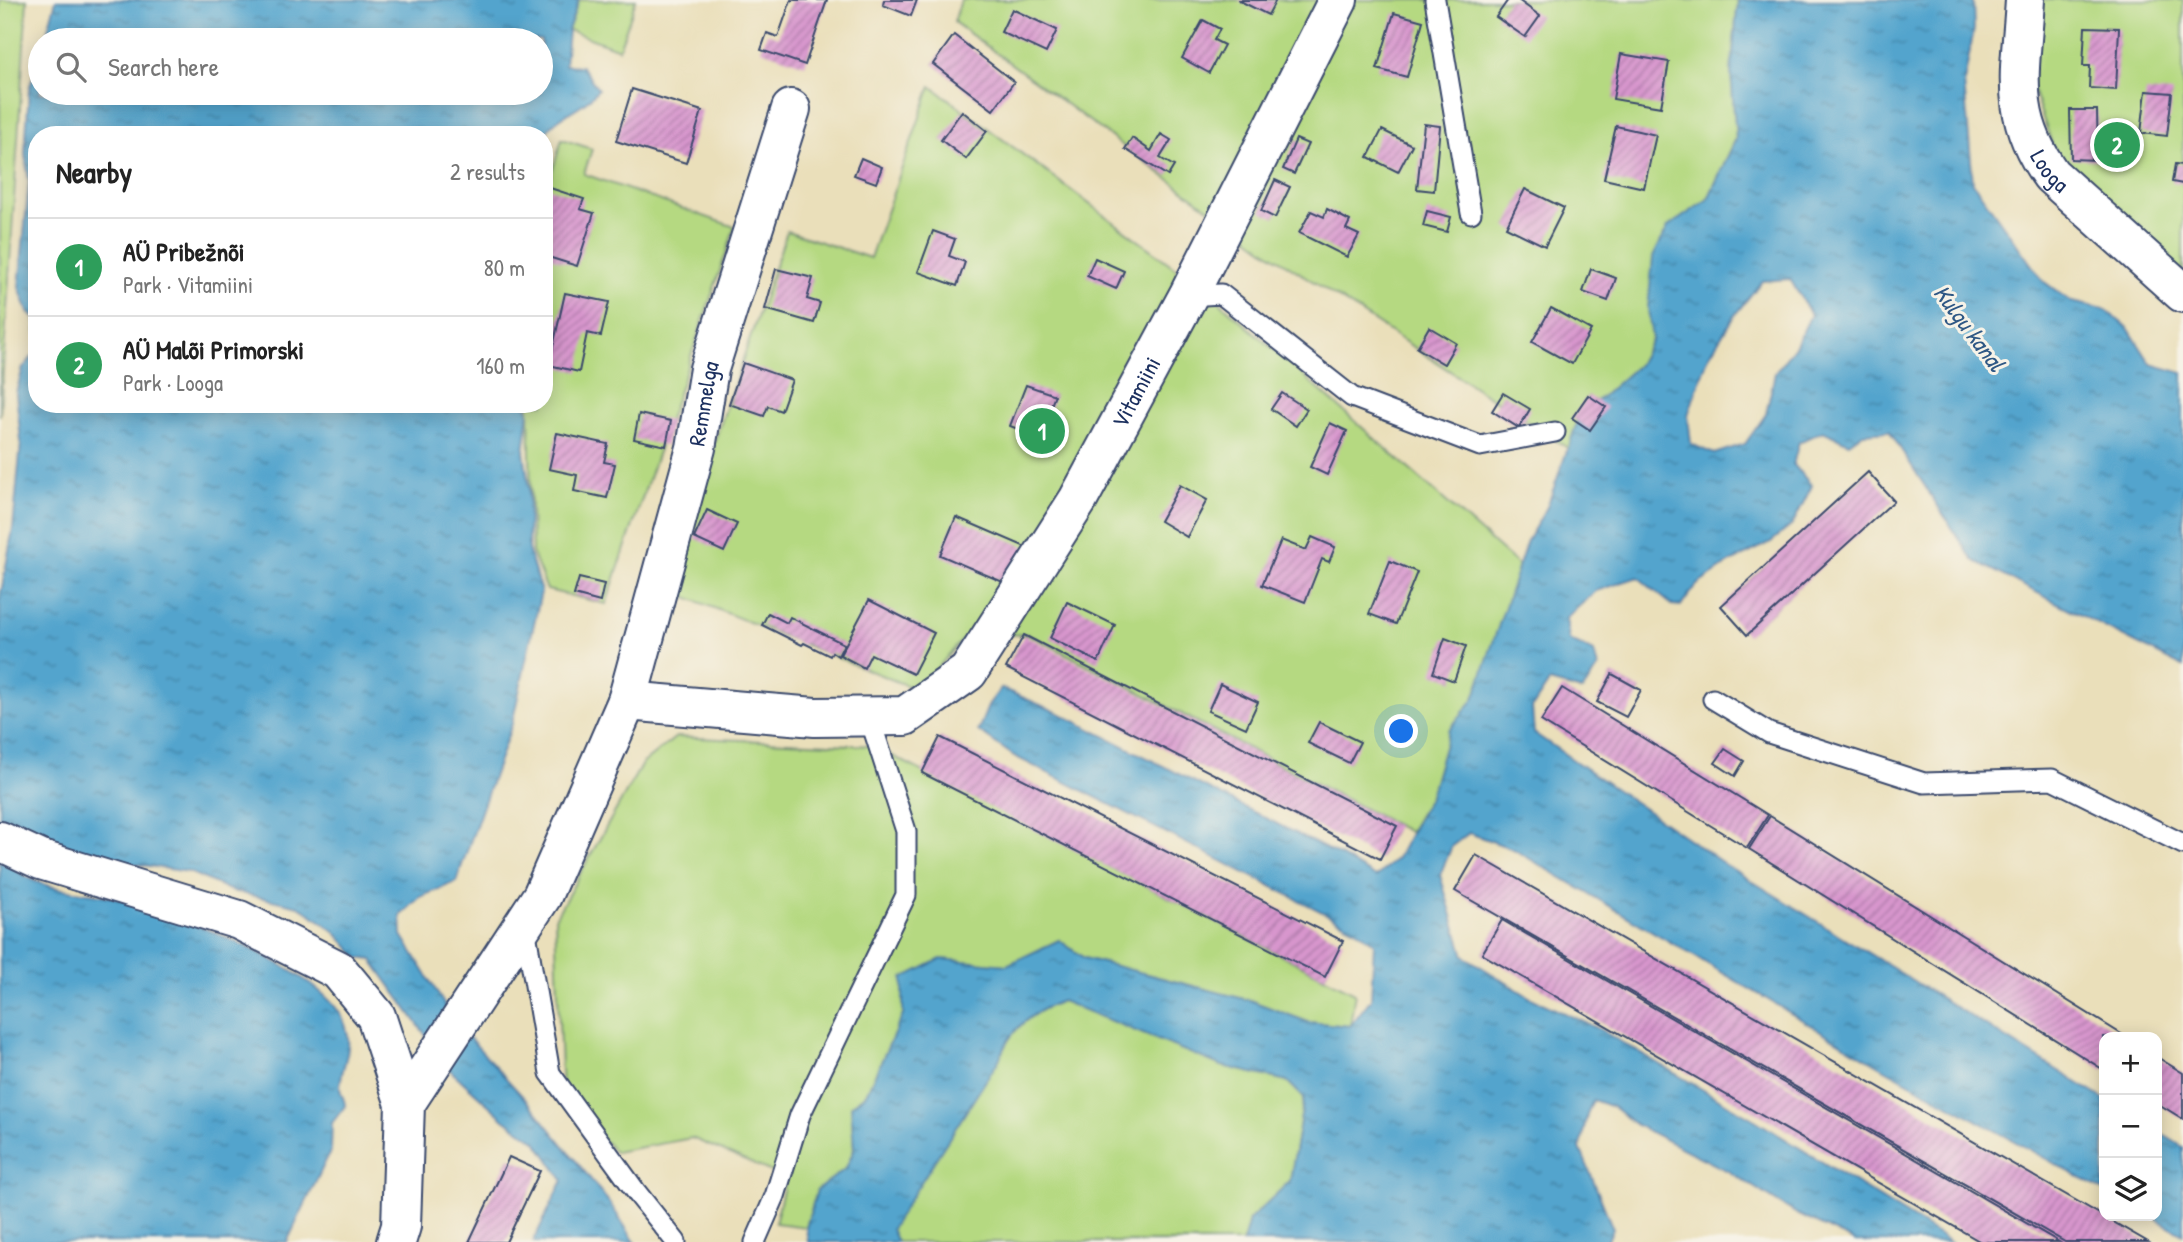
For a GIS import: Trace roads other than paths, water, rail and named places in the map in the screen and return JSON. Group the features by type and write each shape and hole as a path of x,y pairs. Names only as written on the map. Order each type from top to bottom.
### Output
{"street":[{"name":"Vitamiini","path":"627,701 815,717 905,716 968,673 1078,499 1188,296 1338,0"},
{"name":"Looga","path":"2025,0 2019,105 2024,128 2034,152 2051,175 2183,293"},
{"name":"Remmelga","path":"405,1104 467,1006 542,896 627,701 696,448 709,369 791,108"},
{"path":"0,841 41,860 239,920 338,970 376,1016 405,1104 401,1226 396,1242"}],"lane":[{"path":"1435,0 1471,213"},
{"path":"1188,296 1221,294 1352,397 1480,446 1555,432"},
{"path":"1713,699 1769,733 1924,783 2052,779 2183,844"},
{"path":"755,1242 775,1196 800,1115 906,895 906,831 869,716"},
{"path":"524,922 550,1073 676,1242"}],"water":[{"path":"56,0 579,0 568,30 565,65 581,66 598,89 585,102 551,126 28,126 28,175 25,154 28,105 553,105 553,28 48,28"},
{"name":"Kulgu kanal","path":"1738,0 1973,0 1974,29 1964,82 1973,183 2043,281 2072,302 2104,309 2128,328 2151,364 2183,373 2183,667 1973,560 1889,431 1863,433 1849,443 1823,431 1799,442 1793,464 1812,486 1792,525 1771,542 1731,562 1697,585 1681,606 1672,605 1638,577 1596,591 1566,618 1569,640 1594,652 1598,668 1582,691 1549,682 1532,708 1534,733 1726,865 2099,1096 2099,1188 1885,1069 1513,849 1469,833 1452,846 1440,875 1464,956 1531,998 1597,1028 1755,1120 1950,1242 1856,1242 1797,1214 1728,1171 1636,1125 1613,1107 1593,1100 1587,1114 1580,1148 1613,1229 1607,1242 1243,1242 1249,1220 1290,1181 1304,1098 1287,1081 1222,1066 1062,1001 1032,1016 1009,1040 999,1060 891,1229 897,1242 808,1242 806,1228 817,1190 846,1168 854,1150 851,1106 866,1094 903,1015 903,978 941,959 1007,965 1059,940 1084,958 1252,1001 1308,1022 1350,1026 1371,999 1374,943 1354,928 1014,756 978,731 989,704 1001,688 1059,713 1376,877 1397,858 1430,796 1449,730 1474,699 1527,541 1547,507 1579,417 1638,365 1652,339 1648,308 1653,257 1668,227 1708,199 1736,139 1731,73","holes":["1790,279 1811,315 1796,345 1775,373 1766,414 1745,444 1714,454 1691,444 1688,415 1708,358 1734,316 1762,281"]},
{"path":"28,192 28,312 19,287"},
{"path":"28,362 28,413 529,413 524,452 529,488 528,549 541,592 512,724 456,882 420,897 401,915 402,935 455,1022 535,1110 609,1202 635,1242 533,1242 563,1180 537,1142 504,1119 452,1072 372,960 359,958 333,930 299,906 232,891 189,872 87,857 40,832 0,817 0,598 13,528 21,442 16,393 23,368"},
{"path":"0,861 42,884 116,898 207,930 278,963 309,983 332,1003 345,1024 347,1033 348,1049 340,1086 345,1106 332,1123 331,1150 287,1242 0,1242"},
{"path":"2162,1134 2183,1147 2183,1234 2160,1221 2162,1221"}],"place":[{"name":"AÜ Malõi Primorski","path":"2117,145"},
{"name":"AÜ Pribežnõi","path":"1042,431"}]}
